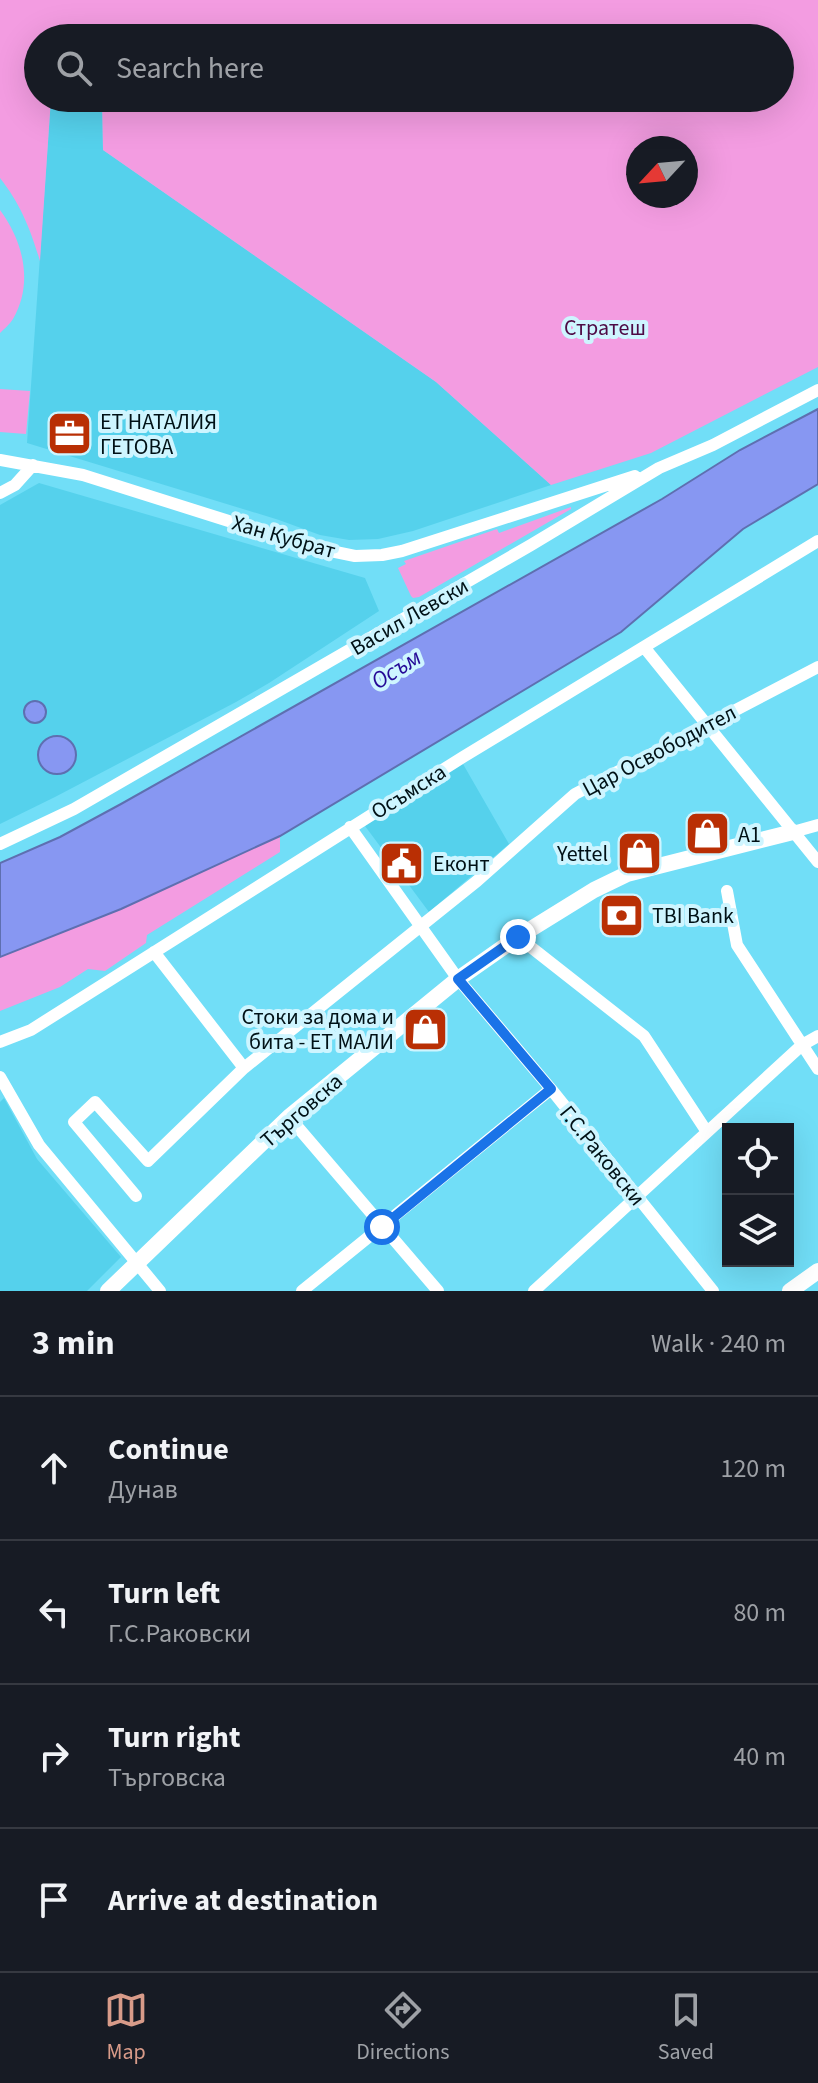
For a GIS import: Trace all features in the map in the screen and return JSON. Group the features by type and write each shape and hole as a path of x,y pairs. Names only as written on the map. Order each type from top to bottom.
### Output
{"street":[{"name":"Васил Левски","path":"0,844 74,809 659,468 713,445 818,390"},
{"name":"Хан Кубрат","path":"0,460 83,475 311,547 355,556 402,551 659,468"},
{"path":"0,493 15,485 33,465"},
{"name":"Осъмска","path":"0,1042 31,1030 350,827 818,541"},
{"path":"644,647 818,862"},
{"name":"Цар Освободител","path":"136,1196 74,1122 95,1102 148,1161 244,1068 477,881 575,794 818,667"},
{"name":"Търговска","path":"108,1291 289,1117 458,979 518,937 594,890 627,874 818,825"},
{"name":"Г.С.Раковски","path":"350,827 458,979 713,1291"},
{"path":"727,891 737,945 818,1069"},
{"path":"518,937 644,1036 707,1132"},
{"path":"154,952 244,1068"},
{"path":"534,1291 802,1045 818,1036"},
{"path":"0,1077 39,1145 160,1291"},
{"path":"302,1291 551,1089"},
{"path":"289,1117 438,1291"},
{"path":"790,1291 818,1271"}],"shaded area":[{"path":"50,112 102,112 103,150 436,382 551,485 413,531 378,539 349,540 320,535 27,443"},
{"path":"39,483 365,578 379,611 236,702 0,824 0,505"},
{"path":"463,764 509,844 429,912 365,826"},
{"path":"4,1098 37,1159 121,1257 87,1291 0,1291 0,1102"}],"green space":[{"name":"Стратеш","path":"0,0 818,0 818,367 651,453 551,485 436,382 103,150 102,112 794,112 794,24 24,24 24,112 50,112 40,261 24,217 0,178"},
{"path":"0,210 15,235 24,277 19,305 12,321 0,333"},
{"path":"0,389 30,391 26,434 0,432"},
{"path":"571,507 419,597 411,596 398,568 406,564 404,561 497,529 499,533"},
{"path":"280,836 280,852 147,935 146,943 105,971 88,969 60,987 0,1011 0,957 121,909"}],"water":[{"name":"Осъм","path":"818,409 818,484 743,529 621,632 280,836 121,909 0,957 0,863 60,837 121,804 662,499 740,450"},
{"path":"31,701 39,701 46,712 39,723 31,723 24,716 24,708"},
{"path":"57,736 70,742 76,755 70,768 57,774 44,768 38,755 44,742"}],"place":[{"name":"ЕТ НАТАЛИЯ ГЕТОВА","path":"69,434"},
{"name":"A1","path":"707,834"},
{"name":"Yettel","path":"639,853"},
{"name":"Еконт","path":"402,863"},
{"name":"TBI Bank","path":"621,915"},
{"name":"Стоки за дома и бита - ЕТ МАЛИ","path":"425,1029"}],"route":[{"path":"382,1227 551,1089 458,979 518,937"}]}
